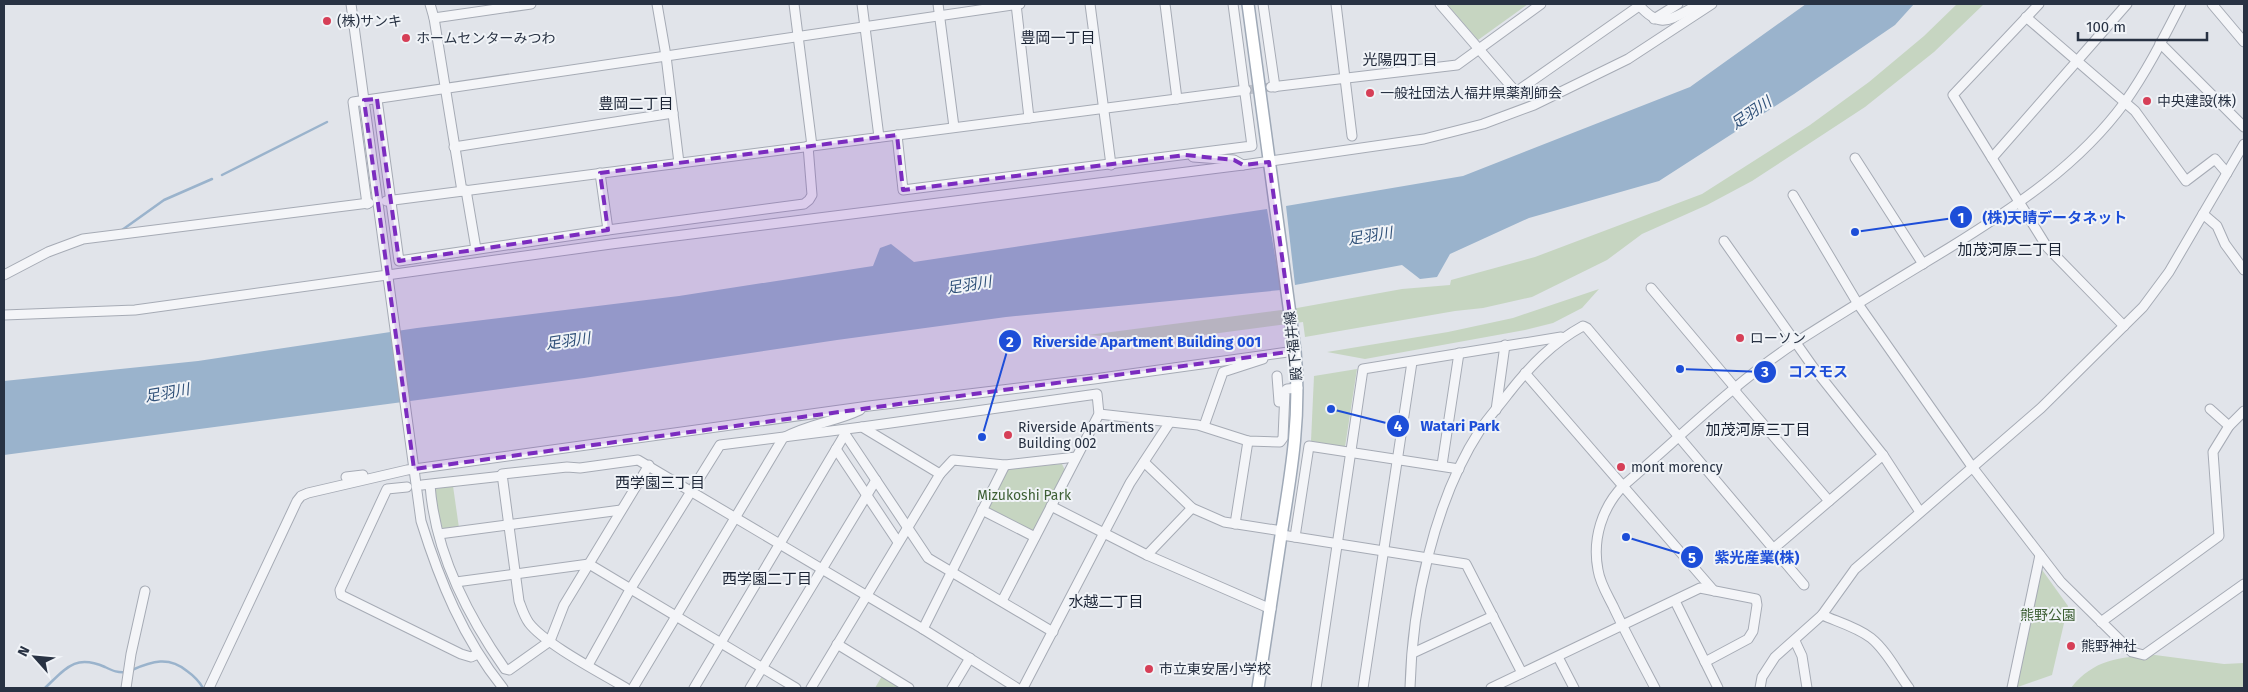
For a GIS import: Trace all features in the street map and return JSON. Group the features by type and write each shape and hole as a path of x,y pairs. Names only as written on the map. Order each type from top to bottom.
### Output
{"main road":[{"name":"殿下福井線","path":"1248,4 1295,351 1298,388 1296,434 1258,688"}],"street":[{"path":"351,4 390,277 421,521 433,559 454,611 478,654 503,688"},
{"path":"430,4 434,18 454,147 476,249"},
{"path":"434,18 531,4"},
{"path":"657,4 666,56 679,163"},
{"path":"377,99 388,200 399,261 608,230 804,204 812,195 810,146 794,4"},
{"path":"862,4 879,137"},
{"path":"938,4 954,127"},
{"path":"4,275 48,252 83,238 368,204 353,102 364,100 1017,4 1029,118"},
{"path":"1090,4 1102,108 1111,165"},
{"path":"1165,4 1177,98"},
{"path":"896,135 903,190 1252,146 1233,4"},
{"path":"1263,4 1273,87 1457,65 1541,4"},
{"path":"1336,4 1352,136"},
{"path":"1440,4 1516,92 1639,5 1654,19 1666,20 1700,4"},
{"path":"1654,19 1678,4"},
{"path":"7,314 135,310 810,219 1269,162 1424,139 1483,124 1534,105 1628,59 1712,4"},
{"path":"2038,4 1953,96 2048,247 2124,326"},
{"path":"1992,158 2127,4"},
{"path":"1655,688 1598,573 1597,549 1600,526 1603,514 1612,500 1624,485 1735,389 1795,343 2019,203 2062,170 2125,102 2182,4"},
{"path":"2212,4 2244,42"},
{"path":"2026,18 2135,111 2186,181 2215,159 2227,173"},
{"path":"2160,43 2244,128"},
{"path":"388,200 1246,90"},
{"path":"454,147 673,113"},
{"path":"1760,688 1762,677 1775,657 1822,615 1855,569 2042,408 2158,289 2244,144"},
{"path":"1185,155 1196,158 1234,160 1243,165"},
{"path":"1855,158 1922,264"},
{"path":"600,173 608,230"},
{"path":"1793,195 1858,304 1973,468 2061,582 2132,652 2144,655 2244,584"},
{"path":"2203,214 2217,226 2225,244 2244,270"},
{"path":"1724,241 1795,343 1883,455 1920,512"},
{"path":"1651,288 1829,501"},
{"path":"1410,688 1415,630 1429,557 1448,493 1459,469 1481,429 1525,373 1563,336 1583,326 1587,328 1804,585"},
{"path":"1316,688 1363,369 1563,336"},
{"path":"1496,410 1505,345"},
{"path":"209,688 301,496 414,467 1295,351"},
{"path":"1204,426 1223,372 1260,361 1272,354"},
{"path":"1442,466 1459,354"},
{"path":"1363,688 1412,362"},
{"path":"1525,373 1714,591"},
{"path":"1276,443 1280,399 1277,376"},
{"path":"1098,414 1204,426 1248,441 1276,443 1281,442 1283,438 1286,390 1298,388"},
{"path":"588,665 631,588 720,445 844,432 1096,394 1098,414 1002,602"},
{"path":"633,688 783,438 802,428 849,415 869,406"},
{"path":"2210,409 2229,426"},
{"path":"2101,622 2219,536 2213,452 2229,426 2244,411"},
{"path":"1023,688 1104,534 1144,462 1170,422"},
{"path":"862,428 940,474"},
{"path":"694,688 836,449 844,432"},
{"path":"844,432 928,558 1053,632"},
{"path":"1235,524 1248,441"},
{"path":"1295,538 1309,446 1398,458 1459,469"},
{"path":"836,449 898,542"},
{"path":"1773,549 1883,455"},
{"path":"811,688 940,474 953,460 1005,465 1076,457"},
{"path":"649,466 558,615 550,641 514,668 505,669 479,631 456,582 439,534 426,485 503,476 502,474 567,467 580,468 638,460 649,466 692,490 867,595 1017,688"},
{"path":"1144,462 1192,508 1224,522 1282,533 1295,538 1466,564 1522,673"},
{"path":"922,629 1005,465"},
{"path":"346,477 380,472 390,473"},
{"path":"503,476 519,601 524,615 537,632 626,688"},
{"path":"750,688 876,480"},
{"path":"407,487 387,490 340,590 341,595 461,654 471,657 478,654"},
{"path":"1051,506 1147,555 1271,609"},
{"path":"1147,555 1192,508"},
{"path":"439,534 621,510"},
{"path":"982,510 1035,537"},
{"path":"2012,688 2040,555"},
{"path":"456,582 588,564 796,688"},
{"path":"1491,688 1700,588 1756,599 1757,605 1753,631 1748,640 1705,662"},
{"path":"126,688 131,654 145,591"},
{"path":"1675,601 1718,688"},
{"path":"1822,615 1859,630 1872,639 1886,654 1909,688"},
{"path":"1413,654 1493,616"},
{"path":"1795,641 1802,656 1807,688"},
{"path":"837,644 909,688"},
{"path":"1558,657 1574,688"},
{"path":"952,688 970,658"}],"highlighted area":[{"path":"377,99 399,261 608,230 600,173 897,135 903,190 1185,155 1234,160 1243,165 1269,162 1295,351 414,469 364,100"}],"green space":[{"path":"1447,4 1528,4 1478,40"},
{"path":"1957,4 1984,4 1934,52 1865,107 1752,181 1707,205 1642,234 1607,260 1532,297 1483,308 1455,311 1305,337 1303,322 1129,345 1116,337 1088,335 1297,308 1402,289 1450,285 1451,280 1535,257 1702,194 1810,125 1869,82 1924,36"},
{"path":"1599,289 1582,308 1553,323 1525,330 1365,359 1327,352 1448,332 1513,318"},
{"path":"1357,369 1345,447 1311,441 1314,376"},
{"name":"Mizukoshi Park","path":"1062,464 1065,470 1033,532 988,509 1008,469"},
{"path":"453,486 459,528 443,530 437,510 435,489"},
{"name":"熊野公園","path":"2040,567 2068,606 2052,675 2015,688"},
{"path":"2155,655 2224,664 2244,663 2244,688 2071,688 2089,671 2108,661"},
{"path":"882,676 902,688 875,688"}],"water":[{"name":"足羽川","path":"1806,4 1914,4 1895,25 1794,94 1659,181 1529,218 1450,254 1437,277 1420,279 1402,265 1295,285 1286,206 1463,176 1690,87"},
{"name":"足羽川","path":"1267,209 1281,290 1006,317 584,378 4,455 4,381 198,361 417,328 679,296 873,266 880,248 891,244 914,262"}],"waterway":[{"path":"222,175 327,122"},
{"path":"122,230 164,200 212,179"},
{"path":"132,670 153,662 174,663 192,675 203,688"},
{"path":"45,688 65,669 78,663 95,663 116,671 127,672"}],"tunnel":[{"path":"1246,90 1271,87"}],"place":[{"name":"(株)サンキ","path":"327,21"},
{"name":"ホームセンターみつわ","path":"406,38"},
{"name":"一般社団法人福井県薬剤師会","path":"1370,93"},
{"name":"中央建設(株)","path":"2147,101"},
{"name":"(株)天晴データネット","path":"1855,232"},
{"name":"ローソン","path":"1740,338"},
{"name":"コスモス","path":"1680,369"},
{"name":"Watari Park","path":"1331,409"},
{"name":"Riverside Apartments Building 002","path":"1008,435"},
{"name":"Riverside Apartment Building 001","path":"982,437"},
{"name":"mont morency","path":"1621,467"},
{"name":"紫光産業(株)","path":"1626,537"},
{"name":"熊野神社","path":"2071,646"},
{"name":"市立東安居小学校","path":"1149,669"}],"district":[{"name":"豊岡一丁目","path":"1058,38"},
{"name":"光陽四丁目","path":"1400,60"},
{"name":"豊岡二丁目","path":"636,104"},
{"name":"加茂河原二丁目","path":"2010,250"},
{"name":"加茂河原三丁目","path":"1758,430"},
{"name":"西学園三丁目","path":"660,483"},
{"name":"西学園二丁目","path":"767,579"},
{"name":"水越二丁目","path":"1106,602"}]}
